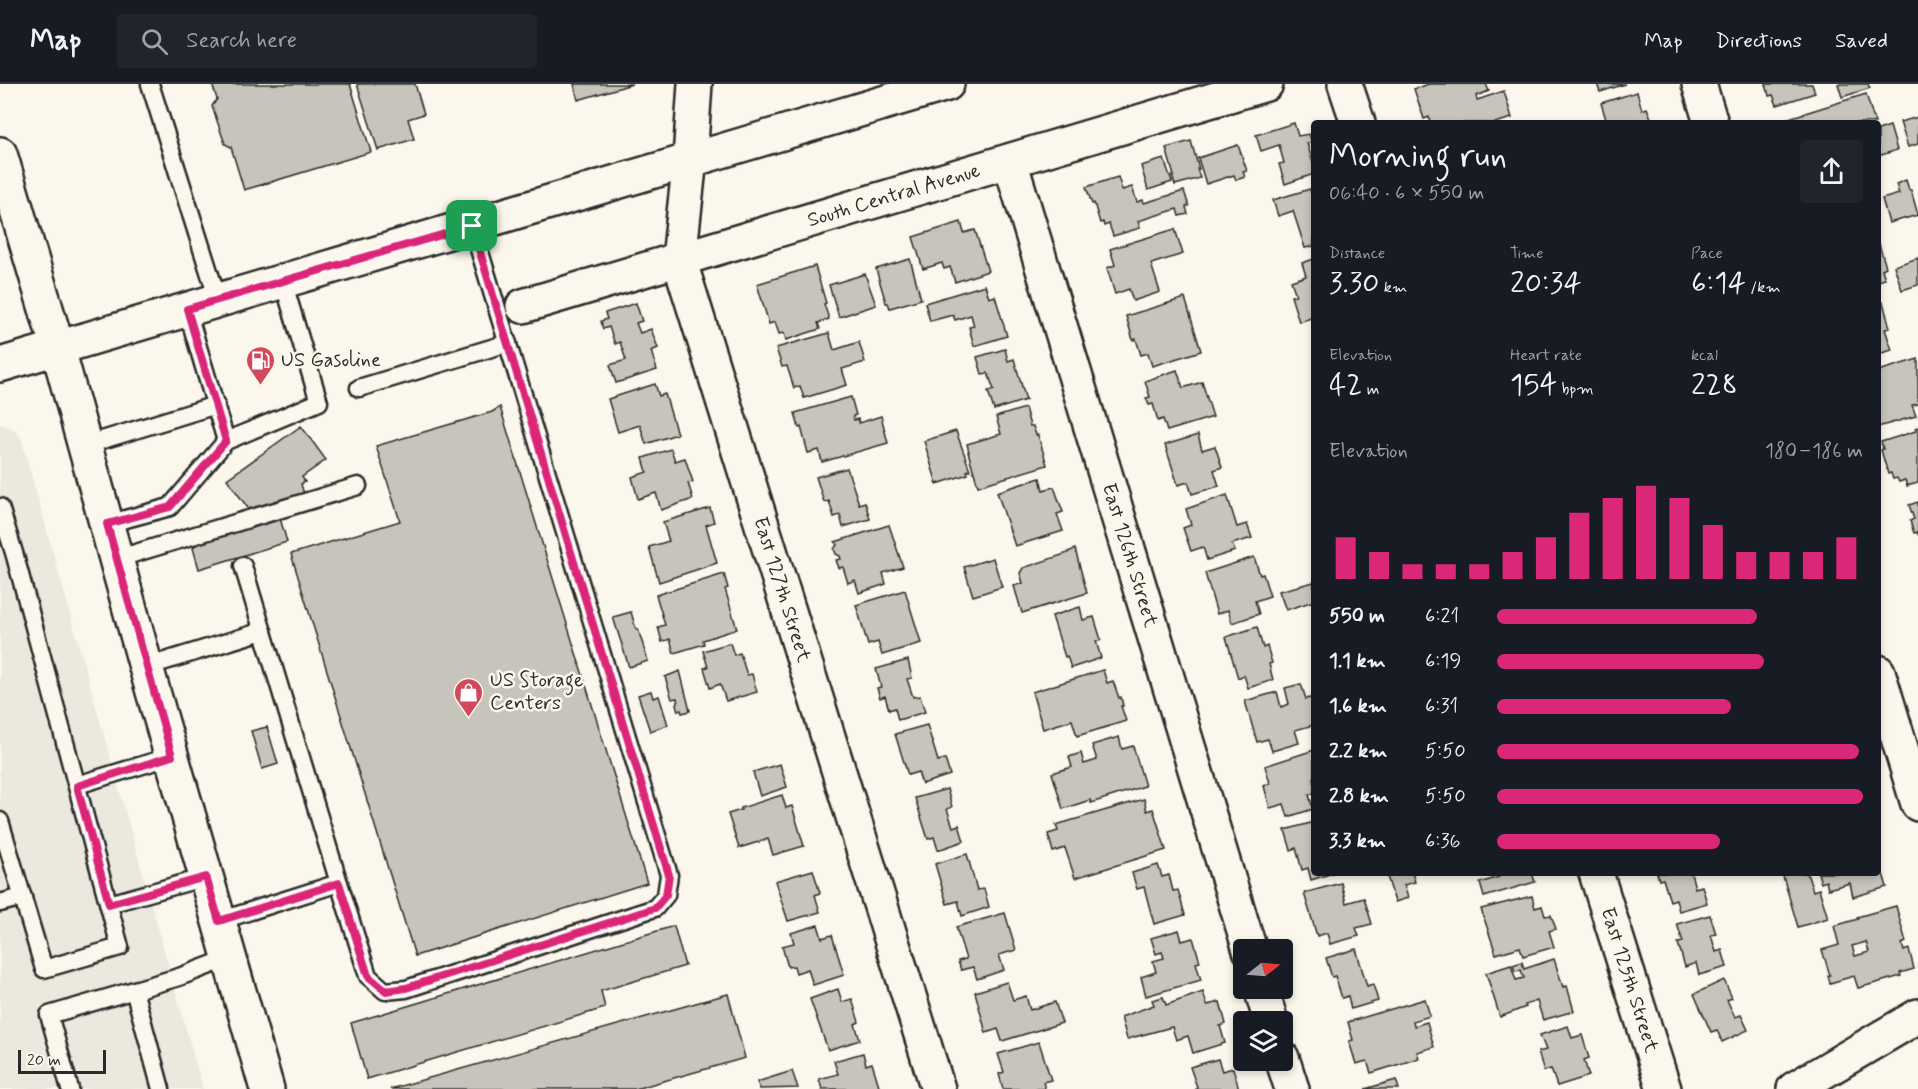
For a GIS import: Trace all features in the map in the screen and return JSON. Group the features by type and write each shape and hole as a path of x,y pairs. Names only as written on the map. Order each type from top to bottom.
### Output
{"street":[{"name":"East 127th Street","path":"695,84 690,159 679,259 938,1089"},
{"path":"0,365 946,84"},
{"name":"South Central Avenue","path":"523,306 1266,84"},
{"path":"1345,84 1357,120"},
{"path":"1699,84 1710,120"},
{"path":"0,154 86,446 146,667 267,1089"},
{"name":"East 126th Street","path":"1010,161 1247,939"},
{"path":"1881,682 1918,804"},
{"name":"East 125th Street","path":"1597,876 1664,1089"},
{"path":"1794,1089 1918,1016"},
{"path":"1286,1071 1292,1089"}],"lane":[{"path":"150,84 218,300"},
{"path":"243,566 368,976 386,991 406,988 655,908 666,895 669,875 472,226"},
{"path":"107,524 170,507 226,441 319,402 283,280"},
{"path":"187,309 226,441"},
{"path":"359,388 508,343"},
{"path":"86,446 216,405"},
{"path":"117,559 358,486"},
{"path":"0,507 120,946 44,969 0,821"},
{"path":"146,667 263,631"},
{"path":"77,786 172,756"},
{"path":"109,904 206,877"},
{"path":"219,921 339,883"},
{"path":"0,903 23,897"},
{"path":"70,1089 48,1016 229,958"},
{"path":"134,990 162,1089"}],"shaded area":[{"path":"0,424 12,428 21,438 203,1089 0,1089"}],"building":[{"path":"212,84 350,84 371,152 244,190 231,147 225,144 212,106 217,99"},
{"path":"357,84 415,84 424,114 408,119 414,139 378,150"},
{"path":"574,84 632,84 578,100"},
{"path":"1429,84 1486,84 1489,91 1476,96 1477,100 1504,91 1512,118 1505,120 1430,120 1429,117 1424,119 1414,89"},
{"path":"1597,84 1625,84 1600,92"},
{"path":"1766,84 1812,84 1815,93 1777,105 1773,95 1769,96"},
{"path":"1838,84 1868,84 1870,88 1842,97"},
{"path":"1637,92 1642,110 1647,108 1652,120 1606,120 1601,103"},
{"path":"1866,94 1874,120 1790,120 1789,118"},
{"path":"1918,117 1918,144 1908,147 1900,122"},
{"path":"1294,123 1298,136 1309,134 1311,139 1311,142 1307,143 1311,156 1311,175 1285,184 1279,164 1284,163 1279,145 1261,151 1256,135"},
{"path":"1890,126 1897,150 1881,155 1881,129"},
{"path":"1191,141 1200,178 1175,185 1166,148"},
{"path":"1238,145 1247,171 1243,172 1245,177 1236,180 1234,175 1206,184 1198,158"},
{"path":"1164,159 1172,182 1148,190 1141,166"},
{"path":"1118,177 1122,190 1132,187 1137,202 1143,200 1144,203 1184,191 1189,206 1186,207 1188,214 1179,216 1177,209 1138,221 1140,228 1113,236 1109,224 1104,226 1103,222 1100,223 1086,187"},
{"path":"1906,180 1918,215 1889,223 1882,199 1899,194 1896,184"},
{"path":"1310,189 1311,247 1305,248 1293,211 1278,216 1273,200"},
{"path":"961,222 964,233 975,230 988,271 955,282 950,267 944,269 942,263 923,269 913,237"},
{"path":"1175,229 1183,254 1151,264 1160,292 1133,301 1129,289 1115,294 1107,268 1115,265 1110,249"},
{"path":"1881,251 1886,267 1882,269 1885,279 1881,280"},
{"path":"1918,258 1918,285 1902,290 1894,266"},
{"path":"910,259 921,299 890,308 886,303 876,269"},
{"path":"1311,260 1311,318 1299,322 1291,296 1296,295 1291,281 1306,276 1302,263"},
{"path":"815,266 829,319 818,323 820,329 786,340 784,333 779,334 775,322 769,324 757,284"},
{"path":"865,274 876,305 839,317 829,285"},
{"path":"985,285 989,298 995,296 1007,336 974,346 969,327 974,326 971,315 955,320 953,315 930,321 925,303"},
{"path":"1185,298 1201,351 1152,366 1148,353 1141,355 1136,339 1133,340 1126,316"},
{"path":"1881,302 1883,302 1890,328 1885,329 1892,350 1881,353"},
{"path":"636,303 642,321 636,323 640,333 651,329 658,348 651,351 657,370 616,383 610,365 626,360 620,342 615,344 609,327 603,329 601,321 607,319 605,313"},
{"path":"829,333 834,350 859,342 865,362 842,369 847,385 804,398 800,386 794,388 787,366 782,367 776,348"},
{"path":"1005,349 1008,361 1014,359 1026,400 994,410 988,391 994,390 988,373 982,374 977,357"},
{"path":"1918,359 1918,404 1912,405 1916,416 1881,426 1881,370"},
{"path":"1177,370 1183,388 1202,382 1213,417 1167,431 1163,419 1158,421 1153,404 1149,405 1146,398 1150,397 1145,381"},
{"path":"655,384 659,396 665,394 677,434 646,444 640,425 618,432 608,399"},
{"path":"851,397 856,415 853,416 854,420 858,419 859,423 881,416 888,443 822,462 819,450 808,453 795,413"},
{"name":"US Storage Centers","path":"500,407 647,883 415,956 291,554 400,521 376,446 492,412"},
{"path":"1025,408 1030,426 1033,426 1038,435 1047,465 978,486 967,444 1001,434 996,417"},
{"path":"301,426 326,460 302,477 305,482 301,484 304,494 250,511 227,479"},
{"path":"1918,427 1918,483 1907,486 1905,480 1899,482 1897,478 1893,479 1891,473 1888,474 1881,442 1916,431 1915,428"},
{"path":"956,431 970,470 967,471 968,474 937,484 924,441"},
{"path":"1198,435 1202,450 1215,446 1222,467 1214,470 1219,486 1192,494 1188,482 1178,485 1165,445"},
{"path":"671,449 675,461 685,458 693,482 688,483 693,499 661,510 656,493 638,499 632,477 647,472 643,458"},
{"path":"847,468 859,504 865,502 870,519 843,527 840,515 834,517 829,501 824,502 816,477"},
{"path":"1040,478 1043,490 1054,487 1063,512 1057,514 1063,531 1015,546 997,492"},
{"path":"1227,495 1237,527 1247,524 1252,538 1232,544 1235,551 1207,560 1203,547 1191,551 1183,528 1191,525 1186,509"},
{"path":"1918,502 1918,535 1917,532 1914,533 1910,521 1914,519 1909,505"},
{"path":"710,508 714,522 706,525 717,563 659,582 649,547 669,541 663,522"},
{"path":"280,518 287,542 199,569 193,548 197,543"},
{"path":"889,525 903,567 883,573 886,584 859,593 855,580 848,583 843,567 839,568 836,560 841,559 834,549 837,545 835,542"},
{"path":"1075,549 1087,593 1022,613 1014,586 1023,583 1020,573 1023,568"},
{"path":"1254,557 1260,575 1263,574 1270,596 1255,601 1259,614 1232,623 1228,610 1217,614 1205,573"},
{"path":"993,558 1002,587 973,596 964,567"},
{"path":"724,574 728,588 725,589 737,629 703,640 704,644 674,653 670,639 662,642 658,627 665,625 656,595"},
{"path":"1311,583 1311,602 1286,610 1279,591"},
{"path":"905,590 921,643 882,655 878,642 868,645 856,605"},
{"path":"1080,607 1083,620 1094,617 1101,640 1096,641 1101,658 1071,668 1067,656 1065,657 1052,616"},
{"path":"631,612 648,661 629,667 613,617"},
{"path":"1257,627 1263,648 1267,646 1272,663 1269,664 1273,680 1248,688 1244,675 1238,678 1226,637"},
{"path":"730,643 734,655 740,653 747,675 752,674 757,692 726,701 720,684 710,688 704,668 708,667 703,651"},
{"path":"908,660 912,678 907,679 913,697 920,696 925,712 898,720 895,708 889,710 885,696 880,698 877,688 881,687 876,669"},
{"path":"1103,670 1107,683 1113,681 1119,698 1121,697 1123,706 1121,706 1126,721 1077,736 1072,720 1043,729 1032,692"},
{"path":"680,671 690,711 682,713 681,710 678,711 677,698 672,699 665,677"},
{"path":"1301,684 1306,699 1311,698 1311,726 1295,730 1299,743 1272,751 1268,739 1257,742 1245,701 1277,692 1281,707 1289,704 1285,688"},
{"path":"651,691 653,698 659,696 668,725 650,731 638,695"},
{"path":"927,725 938,761 945,759 950,775 922,784 918,772 908,775 895,734"},
{"path":"267,727 278,764 262,769 251,731"},
{"path":"1119,737 1122,749 1133,746 1145,786 1063,809 1052,773 1072,767 1069,757 1081,753 1084,764 1097,760 1092,745"},
{"path":"1311,751 1311,794 1309,795 1311,810 1288,817 1284,804 1270,808 1264,786 1270,783 1265,766"},
{"path":"780,764 787,787 760,796 753,772"},
{"path":"947,789 952,807 947,809 953,827 959,825 964,841 938,850 934,837 928,839 915,798"},
{"path":"782,795 786,808 792,806 804,846 773,855 768,839 739,848 728,814"},
{"path":"1144,799 1147,811 1153,809 1166,850 1075,878 1065,848 1053,852 1048,834 1058,831 1056,825"},
{"path":"1311,823 1311,876 1324,876 1311,880 1308,868 1302,870 1296,848 1291,850 1285,830"},
{"path":"967,854 977,890 984,889 989,907 962,916 958,901 947,904 935,864"},
{"path":"1158,865 1162,877 1169,875 1173,891 1178,890 1185,915 1154,924 1144,887 1137,889 1132,873"},
{"path":"1881,867 1887,887 1853,897 1850,883 1828,889 1826,881 1821,883 1819,876 1881,876"},
{"path":"813,870 820,893 815,895 820,912 788,921 775,881"},
{"path":"1387,876 1413,876 1415,882 1404,885 1408,898 1395,902"},
{"path":"1533,876 1535,882 1484,897 1480,883 1499,877"},
{"path":"1658,876 1692,876 1695,888 1702,886 1707,903 1679,911 1676,899 1670,901 1663,879 1659,880"},
{"path":"1783,876 1808,876 1813,891 1819,889 1828,918 1798,927"},
{"path":"1341,883 1346,903 1364,898 1372,924 1356,928 1359,936 1330,944 1327,933 1317,936 1304,893"},
{"path":"1532,896 1535,908 1542,906 1545,916 1551,915 1556,929 1549,931 1554,947 1523,956 1520,947 1496,954 1481,909"},
{"path":"1896,906 1906,942 1902,944 1904,951 1909,949 1914,969 1900,973 1901,976 1858,988 1854,976 1830,983 1828,976 1830,975 1822,950 1839,945 1834,926 1858,919 1857,917","holes":["1866,942 1869,952 1855,956 1852,946"]},
{"path":"1005,913 1016,950 999,955 1004,970 977,979 973,967 961,970 958,961 966,959 956,927"},
{"path":"1710,915 1716,934 1711,935 1716,952 1722,950 1727,967 1699,975 1696,963 1685,967 1678,943 1683,942 1677,924"},
{"path":"818,925 822,938 832,935 844,975 813,985 808,969 796,973 794,966 788,967 782,946 794,943 791,933"},
{"path":"674,926 685,966 601,991 605,1008 367,1079 351,1023"},
{"path":"1179,930 1182,941 1193,938 1200,962 1196,963 1201,980 1146,996 1141,977 1156,972 1153,961 1164,958 1162,952 1156,954 1151,938"},
{"path":"1356,949 1367,986 1373,984 1378,1001 1351,1009 1348,996 1342,998 1326,958"},
{"path":"1554,959 1563,987 1567,986 1574,1011 1543,1020 1537,1001 1500,1017 1486,973 1511,965 1516,980 1524,978 1521,970 1515,971 1513,965 1522,962 1524,969"},
{"path":"1724,980 1732,998 1727,1000 1735,1017 1741,1015 1748,1030 1722,1042 1717,1030 1711,1032 1694,994"},
{"path":"1007,982 1013,1000 1026,996 1030,1010 1055,1002 1062,1023 1002,1041 998,1029 986,1033 975,992"},
{"path":"838,989 842,1002 852,999 859,1022 855,1024 860,1040 828,1050 810,999"},
{"path":"1203,992 1207,1005 1220,1002 1226,1024 1220,1026 1225,1043 1193,1053 1188,1036 1176,1040 1172,1027 1127,1039 1121,1017 1154,1005 1152,1000 1163,997 1166,1005"},
{"path":"728,994 745,1058 635,1089 390,1089"},
{"path":"1425,999 1430,1016 1413,1021 1414,1026 1427,1022 1434,1047 1417,1052 1419,1058 1371,1073 1367,1061 1356,1064 1349,1041 1353,1040 1348,1022"},
{"path":"1568,1026 1572,1038 1582,1035 1589,1058 1584,1060 1589,1076 1557,1086 1551,1069 1544,1071 1538,1052 1546,1050 1540,1035"},
{"path":"1039,1042 1051,1080 1043,1082 1045,1089 1003,1089 999,1074 1004,1072 998,1054"},
{"path":"863,1053 866,1065 872,1063 880,1089 822,1089 819,1079 838,1074 834,1061"},
{"path":"1218,1059 1222,1071 1233,1068 1239,1089 1196,1089 1190,1067"},
{"path":"792,1071 798,1088 760,1089 757,1082"},
{"path":"1396,1080 1399,1089 1365,1089"}],"place":[{"name":"US Gasoline","path":"260,386"},
{"name":"US Storage Centers","path":"469,718"}],"route":[{"path":"472,226 669,875 666,895 655,908 406,988 386,991 368,976 339,883 219,921 206,877 109,904 77,786 172,756 107,524 170,507 226,441 187,309 472,226"}]}
